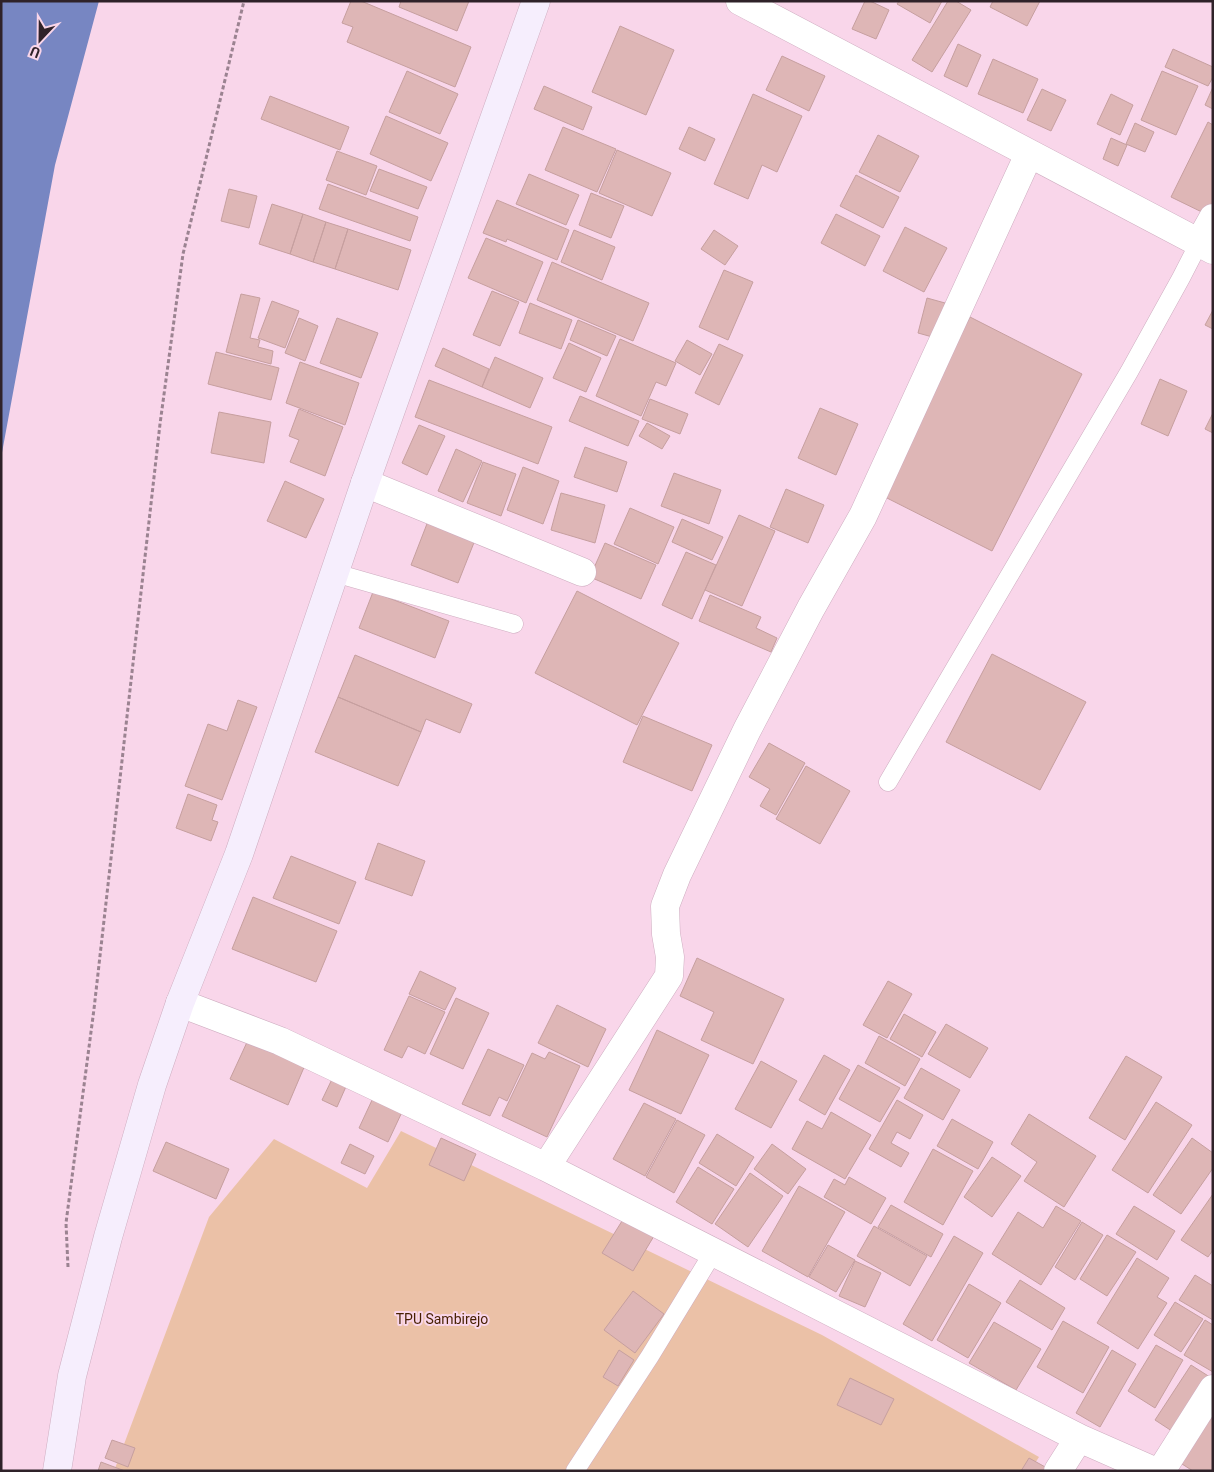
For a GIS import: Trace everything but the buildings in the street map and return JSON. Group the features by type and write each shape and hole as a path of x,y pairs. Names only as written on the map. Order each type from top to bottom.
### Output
{"main road":[{"path":"57,1471 72,1376 108,1237 152,1085 180,1003 239,854 365,483 536,1"}],"street":[{"path":"740,1 1206,247 1213,218"},
{"path":"546,1167 669,976 670,957 666,934 665,906 677,875 746,730 811,608 864,516 1029,154"},
{"path":"365,483 582,572"},
{"path":"180,1003 280,1041 546,1167 1080,1438 1154,1471"},
{"path":"1161,1471 1213,1389"},
{"path":"1058,1471 1080,1438"}],"lane":[{"path":"888,782 1129,372 1181,278 1206,247"},
{"path":"335,573 514,624"},
{"path":"575,1471 650,1356 714,1251"}],"path":[{"path":"68,1270 66,1223 94,1009 160,424 183,254 244,1"}],"green space":[{"name":"TPU Sambirejo","path":"401,1131 822,1335 1039,1457 1030,1471 114,1471 209,1217 274,1139 367,1188"}],"water":[{"path":"1,1 99,1 55,165 1,458"}]}
